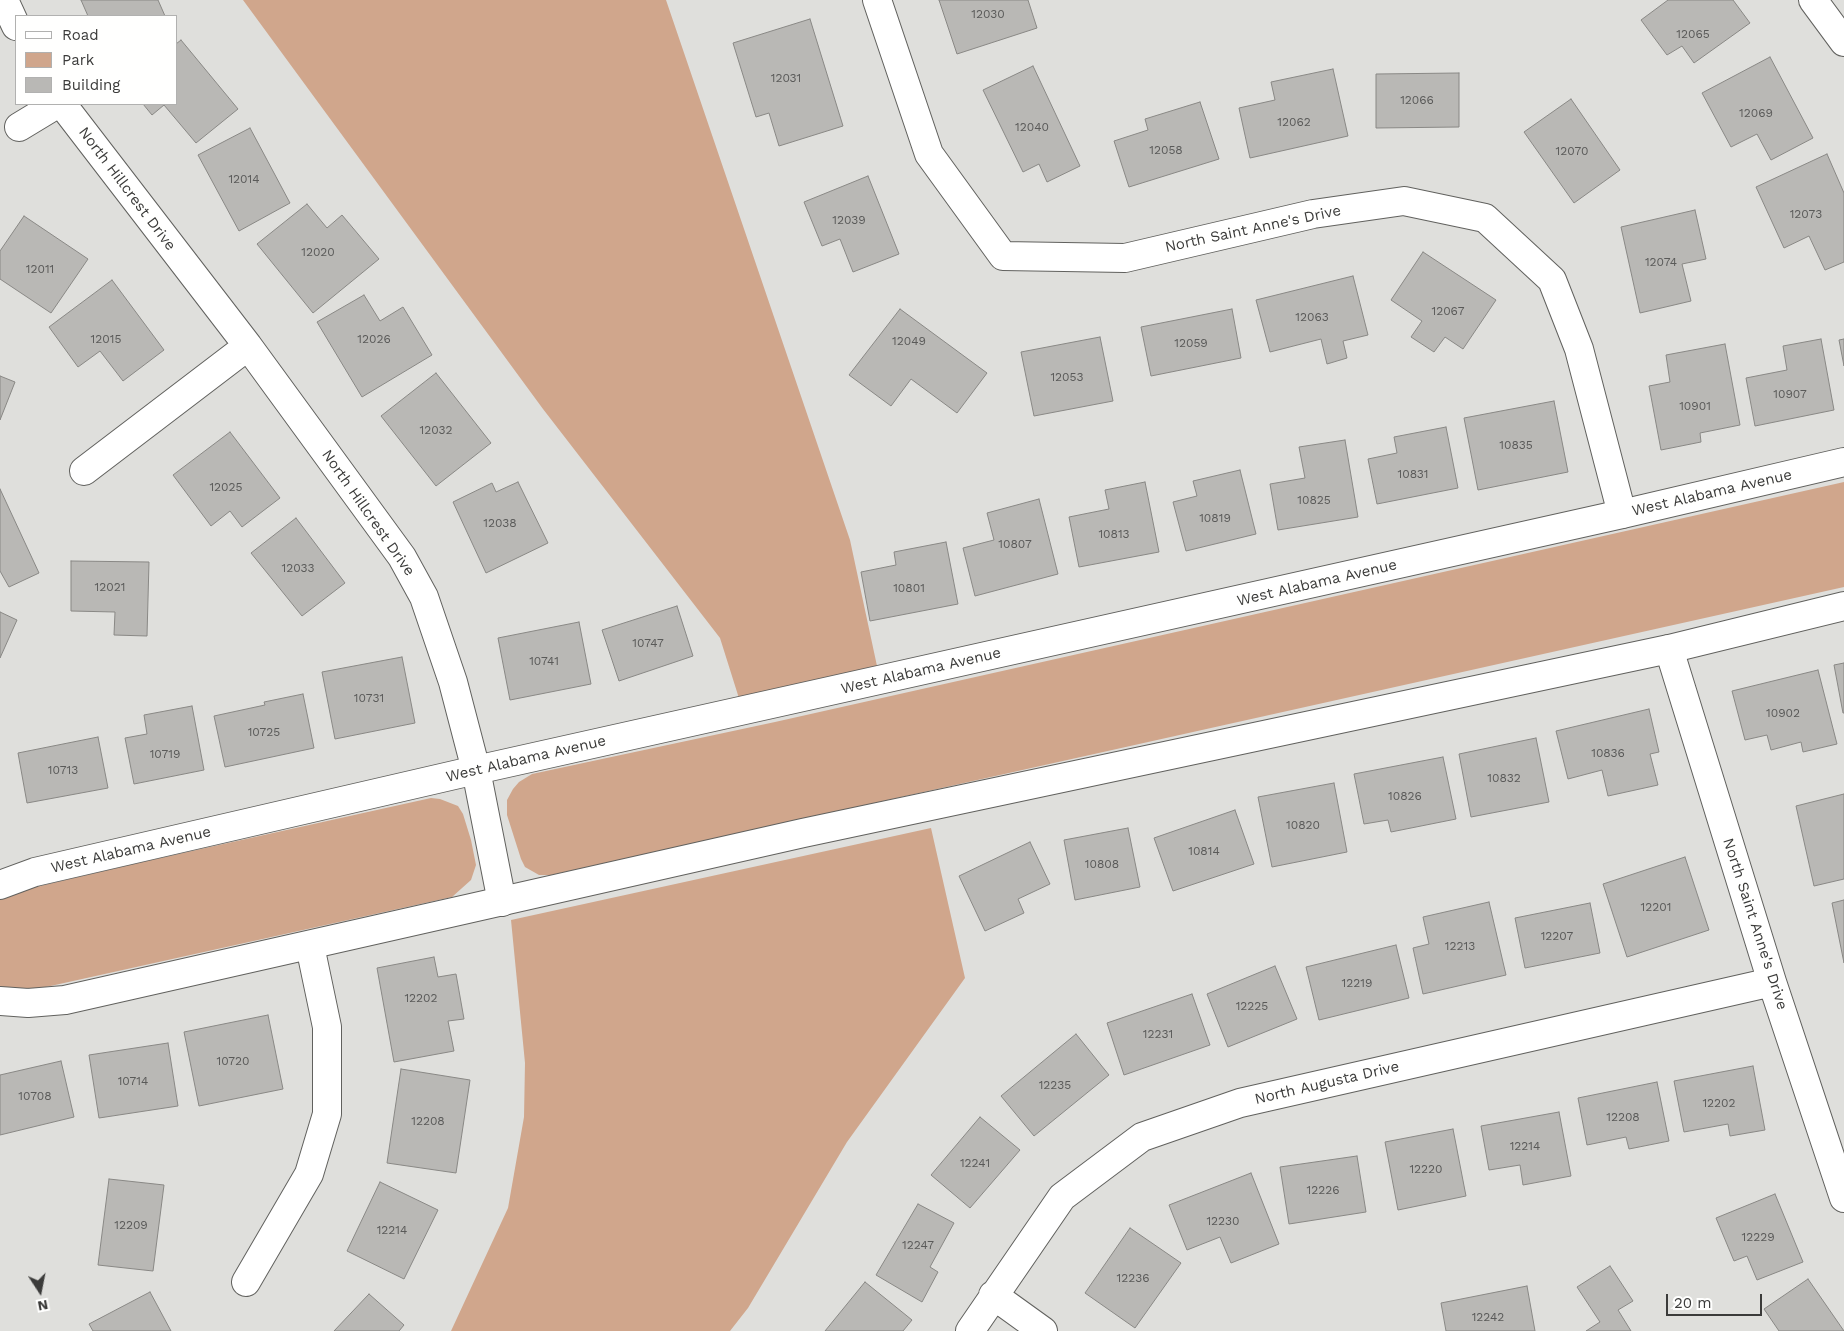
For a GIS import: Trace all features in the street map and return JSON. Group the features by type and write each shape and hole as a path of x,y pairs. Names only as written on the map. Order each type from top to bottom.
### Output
{"street":[{"path":"4,0 15,24"},
{"name":"North Saint Anne's Drive","path":"877,0 929,154 1002,256 1125,258 1313,214 1404,201 1485,218 1552,280 1579,349 1622,514"},
{"path":"1813,0 1844,42"},
{"path":"19,128 54,105"},
{"name":"North Hillcrest Drive","path":"63,105 248,346 380,524 402,557 424,597 454,682 476,770 502,902"},
{"path":"84,471 248,346"},
{"name":"West Alabama Avenue","path":"0,884 35,872 476,770 1622,514 1844,462"},
{"path":"0,1001 28,1003 65,1000 812,831 1668,649 1844,606"},
{"name":"North Saint Anne's Drive","path":"1668,649 1772,982 1844,1198"},
{"path":"246,1282 309,1174 327,1114 327,1027 310,946"},
{"name":"North Augusta Drive","path":"970,1331 1062,1197 1142,1137 1240,1103 1772,982"},
{"path":"993,1295 1043,1331"}],"green space":[{"path":"243,0 666,0 850,540 880,680 743,711 720,638 543,409"},
{"path":"1844,482 1844,587 551,875 539,875 525,867 507,815 507,800 513,789 519,782 532,774 775,722"},
{"path":"431,798 440,799 458,806 463,814 471,840 476,865 471,880 452,897 37,989 12,991 0,989 0,898 27,889 133,864"},
{"path":"931,828 965,978 847,1142 748,1308 730,1331 451,1331 508,1208 524,1117 525,1063 511,920"}],"building":[{"path":"81,0 158,0 165,15 88,15"},
{"path":"939,0 1028,0 1037,28 957,54"},
{"path":"1668,0 1733,0 1750,23 1694,63 1682,46 1667,55 1641,20"},
{"path":"810,19 843,126 779,146 769,113 756,117 733,43"},
{"path":"181,40 238,109 196,143 164,105 178,105 178,42"},
{"path":"1770,57 1813,138 1771,160 1757,134 1731,147 1702,93"},
{"path":"1033,66 1080,166 1047,182 1039,164 1023,172 983,90"},
{"path":"1333,69 1348,136 1250,158 1239,108 1275,100 1271,82"},
{"path":"1459,73 1459,127 1376,128 1376,74"},
{"path":"1571,99 1620,170 1574,203 1524,132"},
{"path":"1200,102 1219,159 1129,187 1114,141 1148,130 1145,119"},
{"path":"144,105 164,105 152,115"},
{"path":"250,128 290,203 239,231 198,155"},
{"path":"1827,154 1844,193 1844,262 1825,270 1809,236 1784,248 1756,187"},
{"path":"868,176 899,254 853,272 840,239 822,246 804,202"},
{"path":"307,204 327,228 342,215 379,259 313,313 257,244"},
{"path":"1695,210 1706,259 1682,264 1691,301 1640,313 1621,227"},
{"path":"24,216 88,259 51,313 0,279 0,251"},
{"path":"1423,252 1496,300 1463,349 1445,337 1434,352 1411,337 1422,321 1391,300"},
{"path":"1353,276 1368,335 1343,341 1347,358 1327,364 1321,339 1270,352 1256,300"},
{"path":"112,280 164,350 123,381 100,351 78,367 49,327"},
{"path":"364,295 380,321 403,307 432,355 362,397 317,322"},
{"path":"900,309 987,373 957,413 911,379 891,406 849,375"},
{"path":"1232,309 1241,358 1151,376 1141,327"},
{"path":"1100,337 1113,401 1034,416 1021,352"},
{"path":"1821,339 1834,410 1755,426 1746,378 1787,370 1783,346"},
{"path":"1844,339 1844,366 1839,340"},
{"path":"1725,344 1740,425 1700,433 1701,442 1661,450 1649,386 1670,382 1666,355"},
{"path":"436,373 491,443 436,486 381,416"},
{"path":"0,376 15,382 0,420"},
{"path":"1554,401 1568,472 1478,490 1464,418"},
{"path":"1446,427 1458,488 1377,504 1368,459 1397,453 1394,437"},
{"path":"230,432 280,498 242,527 230,511 211,526 173,475"},
{"path":"1345,440 1358,517 1278,530 1270,484 1305,478 1299,447"},
{"path":"1240,470 1256,534 1186,551 1173,502 1197,496 1193,481"},
{"path":"518,482 548,543 486,573 453,502 492,483 496,492"},
{"path":"1145,482 1159,552 1079,567 1069,517 1109,509 1105,490"},
{"path":"0,489 39,573 9,587 0,571"},
{"path":"1039,499 1058,574 975,596 963,548 994,540 987,513"},
{"path":"296,518 345,583 302,616 251,553"},
{"path":"946,542 958,604 870,621 861,572 896,565 894,552"},
{"path":"71,561 149,562 147,636 114,635 115,612 71,611"},
{"path":"677,606 693,656 619,681 602,630"},
{"path":"0,612 17,620 0,658"},
{"path":"579,622 591,684 510,700 498,638"},
{"path":"402,657 415,723 335,739 322,672"},
{"path":"1844,663 1844,713 1843,713 1834,665"},
{"path":"1818,670 1837,744 1803,752 1801,742 1771,750 1767,735 1745,740 1732,691"},
{"path":"303,694 314,748 225,767 214,716 265,705 264,702"},
{"path":"192,706 204,770 134,784 125,738 147,734 144,715"},
{"path":"1649,709 1659,752 1650,754 1658,785 1608,796 1602,770 1568,779 1556,731"},
{"path":"98,737 108,788 27,803 18,753"},
{"path":"1536,738 1549,802 1471,817 1459,754"},
{"path":"1443,757 1456,819 1391,832 1388,820 1364,824 1354,774"},
{"path":"1334,783 1347,852 1272,867 1258,797"},
{"path":"1844,794 1844,879 1814,886 1796,806"},
{"path":"1235,810 1254,864 1173,891 1154,838"},
{"path":"1128,828 1140,887 1075,900 1064,840"},
{"path":"1030,842 1050,884 1018,899 1024,913 985,931 959,876"},
{"path":"1685,857 1709,930 1627,957 1603,884"},
{"path":"1844,900 1844,963 1832,903"},
{"path":"1489,902 1506,975 1423,994 1413,948 1429,944 1423,917"},
{"path":"1590,903 1600,953 1525,968 1515,918"},
{"path":"1396,945 1409,998 1319,1020 1306,967"},
{"path":"434,957 438,977 456,974 464,1019 448,1021 454,1051 394,1062 377,968"},
{"path":"1275,966 1297,1019 1228,1047 1207,994"},
{"path":"1192,994 1210,1045 1124,1075 1107,1023"},
{"path":"268,1015 283,1089 199,1106 184,1032"},
{"path":"1076,1034 1109,1075 1034,1136 1001,1096"},
{"path":"168,1043 178,1106 99,1118 89,1055"},
{"path":"61,1061 74,1117 0,1135 0,1075"},
{"path":"1753,1066 1765,1130 1730,1136 1728,1124 1684,1132 1674,1081"},
{"path":"401,1069 470,1080 456,1173 387,1163"},
{"path":"1657,1082 1669,1141 1629,1149 1626,1137 1587,1145 1578,1098"},
{"path":"1559,1112 1571,1176 1523,1185 1520,1165 1489,1170 1481,1126"},
{"path":"980,1117 1020,1150 970,1208 931,1175"},
{"path":"1453,1129 1466,1196 1398,1210 1385,1142"},
{"path":"1357,1156 1366,1212 1289,1224 1280,1167"},
{"path":"1251,1173 1279,1244 1231,1263 1220,1237 1187,1250 1169,1205"},
{"path":"109,1179 164,1185 153,1271 98,1265"},
{"path":"380,1182 438,1210 404,1279 347,1251"},
{"path":"1775,1194 1803,1262 1757,1280 1747,1256 1734,1261 1716,1218"},
{"path":"918,1204 954,1223 930,1267 938,1272 922,1302 876,1275"},
{"path":"1130,1228 1181,1263 1135,1328 1085,1293"},
{"path":"1610,1266 1633,1301 1618,1310 1631,1331 1586,1331 1600,1322 1577,1287"},
{"path":"1808,1279 1844,1331 1779,1331 1764,1309"},
{"path":"865,1282 912,1320 903,1331 825,1331"},
{"path":"1527,1286 1535,1331 1446,1331 1441,1303"},
{"path":"150,1292 171,1331 93,1331 89,1324"},
{"path":"369,1294 404,1325 399,1331 334,1331"}]}
